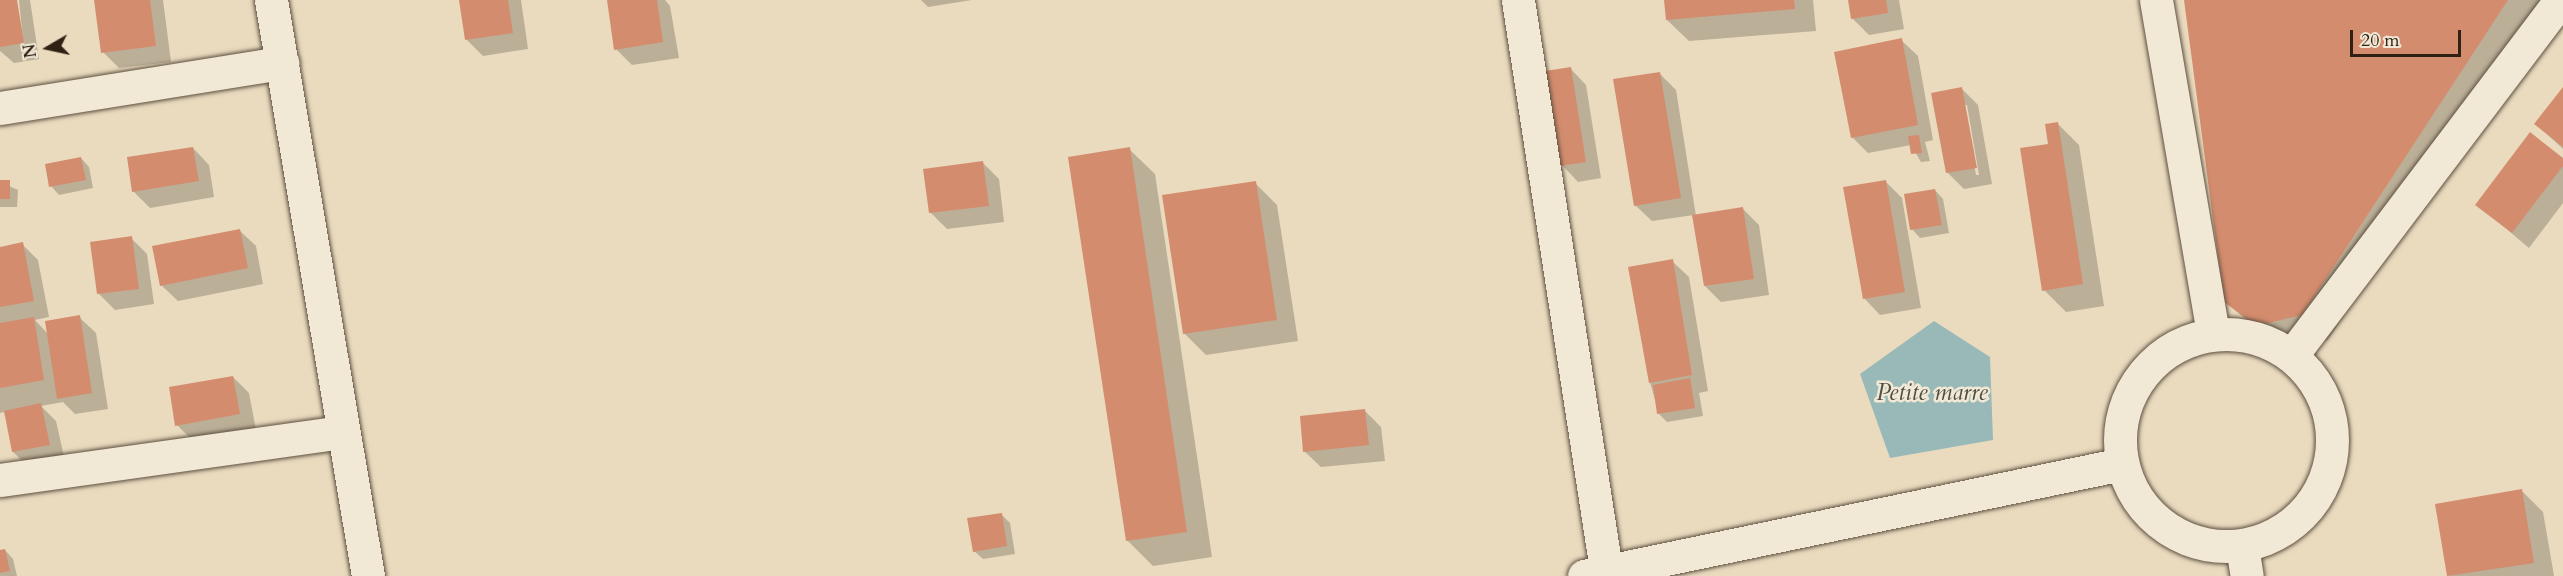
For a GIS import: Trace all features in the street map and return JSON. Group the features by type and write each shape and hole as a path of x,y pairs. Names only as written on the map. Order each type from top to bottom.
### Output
{"street":[{"path":"271,0 368,576"},
{"path":"1518,0 1599,575 2122,464"},
{"path":"2156,0 2213,333"},
{"path":"2292,356 2560,0"},
{"path":"0,108 282,63"},
{"path":"2213,333 2255,337 2292,356 2318,387 2332,426 2329,467 2312,504 2245,561 2211,546 2180,537 2153,519 2133,494 2122,464 2120,429 2129,394 2150,364 2179,343 2213,333"},
{"path":"0,480 342,432"}],"water":[{"name":"Petite marre","path":"1934,321 1990,357 1993,440 1890,458 1860,374"}],"building":[{"path":"0,0 17,0 24,43 0,47"},
{"path":"94,0 150,0 156,46 101,53"},
{"path":"459,0 508,0 513,33 465,40"},
{"path":"607,0 657,0 663,42 614,50"},
{"path":"1664,0 1794,0 1795,9 1666,20"},
{"path":"1848,0 1886,0 1888,13 1851,19"},
{"path":"2184,0 2508,0 2302,315 2256,326 2224,302"},
{"path":"1902,38 1918,125 1851,138 1834,52"},
{"path":"1571,67 1586,162 1560,166 1545,71"},
{"path":"1660,72 1681,198 1634,206 1613,79"},
{"path":"1962,87 1977,168 1946,173 1931,93"},
{"path":"2563,87 2563,147 2534,124"},
{"path":"2058,122 2083,284 2042,291 2020,148 2048,144 2045,124"},
{"path":"2530,132 2563,158 2563,166 2512,233 2475,205"},
{"path":"1919,135 1922,153 1911,154 1908,136"},
{"path":"193,147 199,181 132,192 127,157"},
{"path":"1130,147 1187,532 1126,541 1068,157"},
{"path":"81,157 86,180 49,187 45,164"},
{"path":"983,161 989,206 929,213 923,169"},
{"path":"0,180 10,180 10,199 0,199"},
{"path":"1886,180 1905,292 1863,299 1843,187"},
{"path":"1256,181 1277,320 1183,334 1162,195"},
{"path":"1935,189 1942,225 1910,230 1904,194"},
{"path":"1743,207 1754,279 1704,286 1692,215"},
{"path":"240,229 248,268 160,286 152,246"},
{"path":"132,236 139,289 97,294 90,242"},
{"path":"23,242 34,301 0,307 0,247"},
{"path":"1673,259 1692,375 1649,383 1628,267"},
{"path":"80,315 92,393 57,399 45,321"},
{"path":"34,317 44,380 0,388 0,323"},
{"path":"233,376 240,414 175,426 169,387"},
{"path":"1690,378 1695,408 1657,414 1653,385"},
{"path":"41,403 50,445 12,452 4,411"},
{"path":"1365,409 1369,445 1303,452 1300,416"},
{"path":"2522,489 2534,563 2447,576 2435,504"},
{"path":"1002,513 1007,546 973,552 967,518"},
{"path":"5,549 10,571 0,573 0,550"}]}
